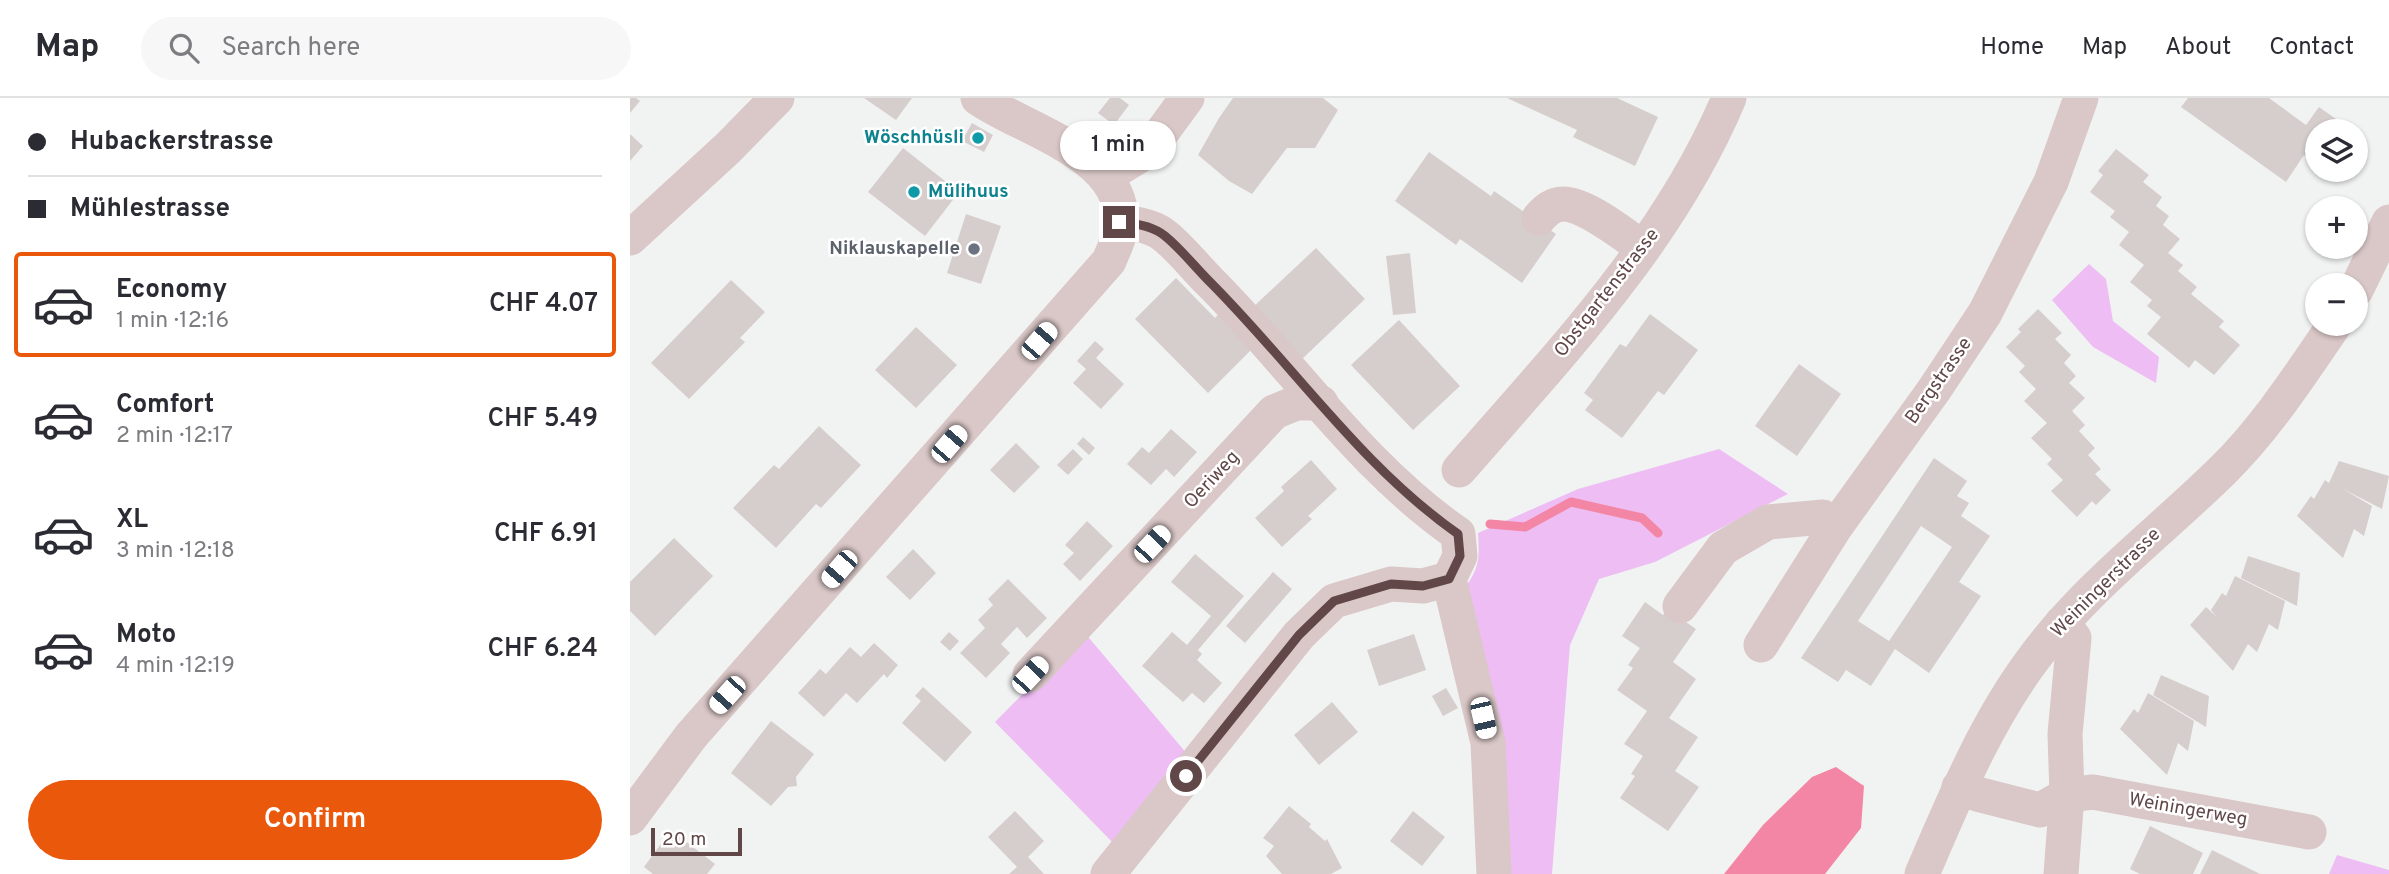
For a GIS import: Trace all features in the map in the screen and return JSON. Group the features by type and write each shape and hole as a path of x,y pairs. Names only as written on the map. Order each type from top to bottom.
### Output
{"street":[{"path":"630,239 728,148 777,98"},
{"path":"630,818 691,736 1109,261 1119,235 1120,215 1114,191 1106,176 1064,144 992,108 978,98"},
{"path":"1106,176 1149,150 1187,98"},
{"name":"Obstgartenstrasse","path":"1459,470 1572,341 1643,248 1684,184 1729,98"},
{"name":"Bergstrasse","path":"1761,645 1836,526 1934,390 1985,313 2051,182 2081,98"},
{"path":"1539,218 1546,209 1554,206 1575,206 1643,248"},
{"path":"1120,215 1163,234 1229,301 1396,485 1458,534 1460,556 1449,579 1488,743 1494,874"},
{"path":"2364,273 2389,222"},
{"name":"Weiningerstrasse","path":"1922,874 1959,786 1999,712 2033,659 2084,599 2224,470 2283,400 2327,336"},
{"name":"Oeriweg","path":"1030,675 1274,412 1296,403 1321,403"},
{"path":"1680,606 1723,548 1768,522 1823,517 1836,526"},
{"path":"1108,874 1299,635 1334,601 1391,584 1423,586 1449,579"},
{"path":"2061,874 2067,795 2065,734 2074,638 2062,623"},
{"name":"Weiningerweg","path":"1959,786 1977,794 2040,810 2067,795 2093,792 2309,832"}],"shaded area":[{"path":"2089,264 2106,279 2113,321 2159,357 2156,383 2093,347 2052,300"},
{"path":"1719,449 1788,494 1655,562 1599,579 1570,645 1552,874 1503,874 1462,591 1477,564 1478,533 1578,489"},
{"path":"1084,632 1188,755 1116,846 995,722"},
{"path":"1836,767 1864,786 1861,828 1825,874 1724,874 1763,825 1812,777"},
{"path":"2337,855 2389,870 2389,874 2329,874"}],"building":[{"path":"630,98 640,101 630,113"},
{"path":"864,98 912,98 896,120"},
{"path":"1110,98 1120,98 1129,105 1114,125 1098,113"},
{"path":"1233,98 1323,98 1338,110 1315,148 1287,148 1252,194 1229,181 1198,155"},
{"path":"1507,98 1617,98 1658,117 1635,166 1573,137 1577,130"},
{"path":"2188,98 2269,98 2305,124 2305,156 2286,182 2181,107"},
{"path":"2319,107 2336,119 2310,119"},
{"name":"Wöschhüsli","path":"972,123 993,135 984,152 962,141"},
{"path":"630,134 643,146 630,161"},
{"name":"Mülihuus","path":"903,148 959,192 925,236 868,192"},
{"path":"2116,149 2149,175 2143,182 2162,197 2156,206 2169,216 2163,225 2180,239 2168,253 2183,265 2178,271 2197,287 2191,294 2224,321 2219,327 2240,345 2214,375 2195,360 2189,368 2147,334 2161,317 2147,306 2152,300 2130,282 2144,265 2119,245 2129,232 2110,217 2115,211 2090,192 2103,175 2098,171"},
{"path":"1429,152 1491,196 1494,191 1556,234 1522,283 1460,239 1456,245 1395,201"},
{"name":"Niklauskapelle","path":"966,214 1001,226 981,284 947,273"},
{"path":"1316,248 1365,299 1300,361 1251,309"},
{"path":"1410,253 1416,313 1393,315 1386,256"},
{"path":"1176,278 1215,318 1222,310 1257,344 1208,393 1135,319"},
{"path":"731,280 765,312 740,338 745,342 689,399 651,363"},
{"path":"2038,309 2062,333 2055,339 2071,355 2064,363 2076,376 2069,383 2085,398 2072,411 2085,425 2079,431 2095,448 2088,455 2101,469 2095,474 2111,490 2096,505 2092,501 2077,517 2051,491 2063,480 2047,464 2052,459 2031,438 2047,423 2024,401 2036,389 2019,372 2025,366 2006,347 2021,332 2018,329"},
{"path":"1650,314 1698,350 1664,395 1658,391 1622,438 1585,410 1593,400 1584,393 1620,344 1626,347"},
{"path":"1399,320 1460,386 1413,430 1351,365"},
{"path":"916,327 957,365 916,408 875,370"},
{"path":"1095,341 1104,349 1096,358 1124,384 1101,409 1073,383 1086,369 1077,361"},
{"path":"1799,364 1841,394 1797,456 1755,426"},
{"path":"819,426 861,465 821,508 816,504 776,548 733,508 774,465 779,469"},
{"path":"1171,429 1197,452 1174,477 1166,469 1151,485 1127,464 1142,447 1149,453"},
{"path":"1083,437 1095,448 1089,455 1077,444"},
{"path":"1016,443 1040,467 1014,493 990,470"},
{"path":"1073,449 1083,459 1068,475 1057,465"},
{"path":"1934,458 1967,481 1957,496 1969,503 1961,516 1990,536 1959,582 1981,596 1929,673 1895,649 1871,686 1846,670 1838,682 1801,658","holes":["1921,526 1952,547 1889,641 1858,621"]},
{"path":"1311,460 1337,489 1308,516 1312,519 1282,547 1255,518 1284,491 1281,487"},
{"path":"2339,461 2389,476 2382,509 2343,489 2372,506 2364,536 2354,529 2343,558 2297,516 2311,496 2314,499 2325,480 2329,483"},
{"path":"1087,521 1113,546 1080,581 1063,564 1074,553 1065,545"},
{"path":"674,538 713,576 655,636 630,611 630,582"},
{"path":"913,549 936,573 910,600 886,577"},
{"path":"1195,554 1244,596 1198,650 1202,654 1197,660 1222,683 1204,703 1192,693 1183,702 1142,666 1172,632 1187,645 1211,616 1171,582"},
{"path":"2248,556 2300,573 2297,606 2241,578"},
{"path":"1273,572 1292,589 1245,643 1226,626"},
{"path":"2235,576 2285,601 2278,630 2269,624 2257,652 2248,644 2233,671 2190,625 2206,607 2217,617 2211,610 2222,593 2226,596"},
{"path":"1008,579 1047,618 1027,638 1017,627 1001,644 1010,653 986,678 960,653 985,628 978,620 993,605 988,599"},
{"path":"1645,602 1663,615 1667,609 1696,629 1673,662 1696,679 1669,718 1698,737 1675,771 1699,787 1668,831 1620,798 1635,776 1631,774 1643,756 1624,744 1647,711 1617,690 1633,668 1628,665 1640,648 1622,636"},
{"path":"949,632 959,641 950,651 940,642"},
{"path":"1414,634 1426,670 1379,686 1367,650"},
{"path":"874,643 898,665 887,678 884,674 857,703 846,693 824,717 798,693 820,669 826,674 850,647 861,657"},
{"path":"2161,675 2209,696 2206,727 2153,695"},
{"path":"923,687 972,732 945,762 902,723 921,701 915,696"},
{"path":"1446,688 1458,708 1443,716 1432,696"},
{"path":"2148,693 2194,721 2188,751 2178,743 2167,775 2120,729 2134,709 2138,713"},
{"path":"1332,702 1358,732 1319,765 1294,735"},
{"path":"771,721 814,754 796,777 797,786 788,787 771,806 731,773"},
{"path":"1289,806 1311,824 1309,827 1325,841 1327,839 1342,868 1331,874 1282,874 1266,856 1274,846 1263,838"},
{"path":"1015,811 1044,841 1028,857 1044,874 1009,874 1017,867 988,837"},
{"path":"1413,811 1445,837 1422,866 1390,841"},
{"path":"2150,826 2203,853 2193,874 2140,874 2130,869"},
{"path":"671,830 715,864 707,874 653,874 644,867"},
{"path":"2212,850 2260,874 2200,874"}],"waterway":[{"path":"1490,524 1525,527 1571,502 1642,518 1658,533"}],"place":[{"name":"Wöschhüsli","path":"978,138"},
{"name":"Mülihuus","path":"914,192"},
{"name":"Niklauskapelle","path":"974,249"}],"route":[{"path":"1119,222 1137,224 1163,234 1229,301 1396,485 1458,534 1460,556 1449,579 1423,586 1391,584 1334,601 1299,635 1186,776"}]}
